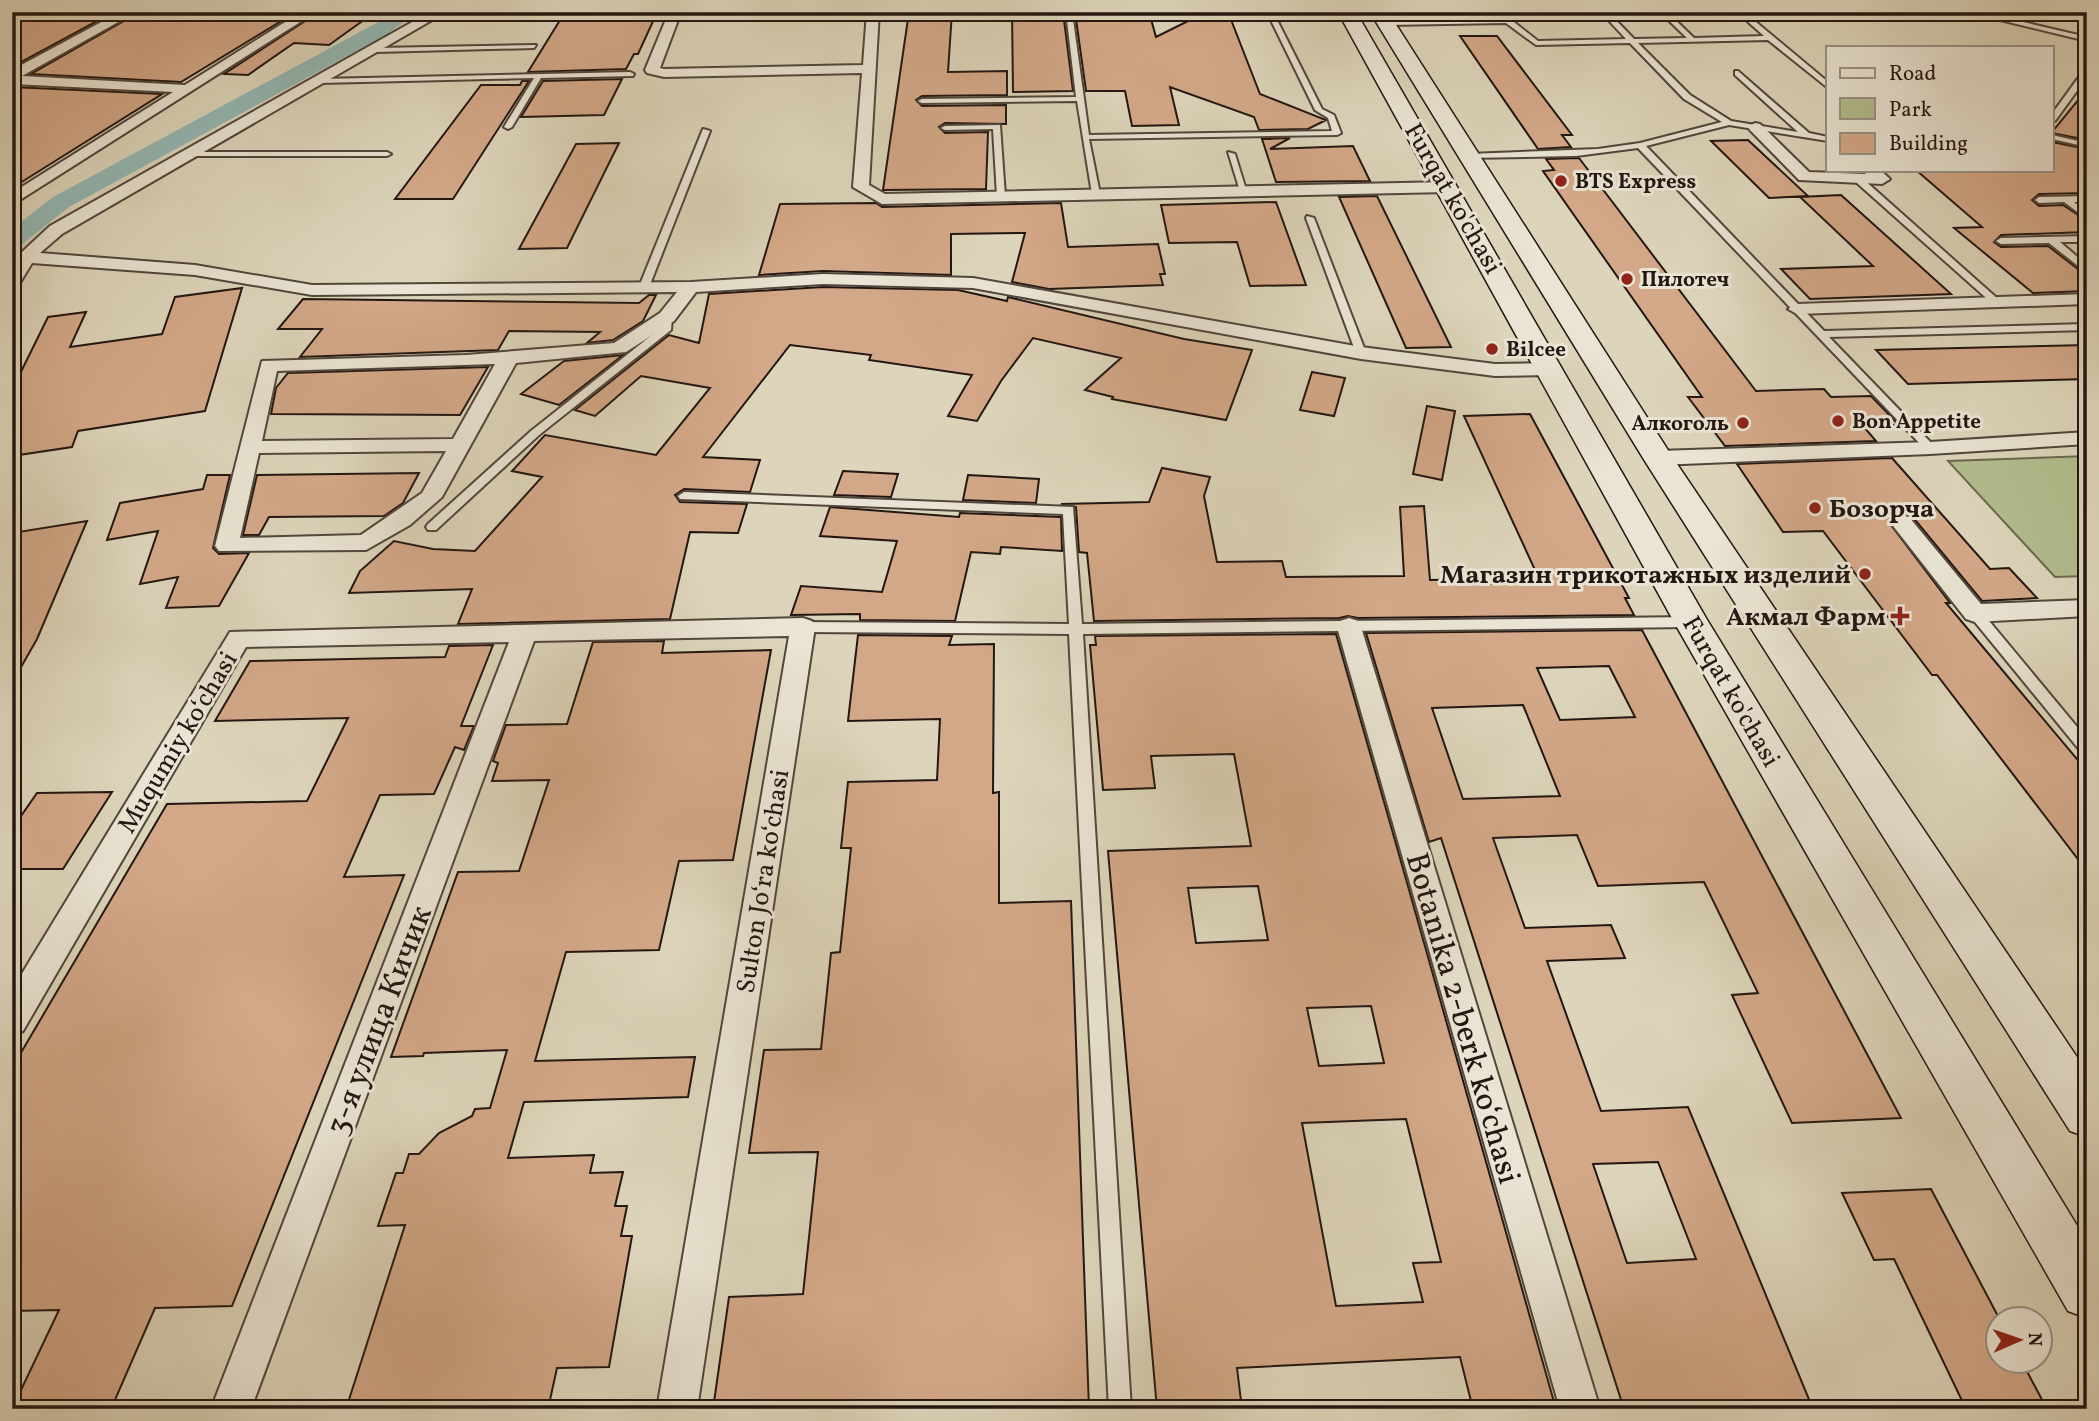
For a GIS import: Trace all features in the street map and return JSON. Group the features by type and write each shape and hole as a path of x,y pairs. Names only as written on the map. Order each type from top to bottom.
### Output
{"main road":[{"name":"Furqat ko'chasi","path":"1347,12 1551,369 1691,622 2087,1292"},
{"name":"Furqat ko'chasi","path":"1383,18 1658,458 2087,1114"}],"street":[{"path":"12,78 130,12"},
{"path":"12,200 310,12"},
{"path":"12,282 22,256 56,230 440,12"},
{"path":"675,12 652,70 664,73 869,69"},
{"path":"873,12 861,187 882,199 1448,187"},
{"path":"12,78 187,89"},
{"path":"1755,127 1805,177 1865,175"},
{"path":"22,256 195,270 312,290 691,287 823,279 906,279 973,283 1361,353 1495,370 1551,369"},
{"path":"509,357 432,497 366,542 227,546 269,365 509,357 619,348 667,317 691,287"},
{"path":"1797,309 2087,299"},
{"path":"1658,458 1930,448 2087,438"},
{"path":"251,447 461,445"},
{"path":"1901,522 1975,613 2084,611"},
{"path":"525,632 803,627"},
{"name":"Sulton Joʻra koʻchasi","path":"677,1409 803,627"},
{"name":"Botanika 2-berk koʻchasi","path":"1349,627 1580,1409"},
{"name":"Muqumiy koʻchasi","path":"12,1020 239,638 525,632"},
{"name":"3-я улица Кичик","path":"231,1409 525,632"}],"lane":[{"path":"1069,12 1085,137 1096,194"},
{"path":"1085,137 1337,133 1331,117 1319,110 1270,12"},
{"path":"1497,12 1536,43 1770,38"},
{"path":"1604,12 1687,97 1729,123"},
{"path":"1663,12 1693,40"},
{"path":"1740,12 1826,84"},
{"path":"1969,12 2087,39"},
{"path":"1383,18 1505,21"},
{"path":"376,50 534,46"},
{"path":"2054,117 2087,72"},
{"path":"1738,73 1806,135"},
{"path":"320,81 630,74"},
{"path":"508,127 539,76"},
{"path":"922,101 1080,99"},
{"path":"1469,156 1586,152 1640,145 1692,129 1729,123 1826,139"},
{"path":"945,128 997,127 1001,196"},
{"path":"644,287 706,131"},
{"path":"2054,137 2087,145"},
{"path":"1640,145 1930,448"},
{"path":"194,154 387,154"},
{"path":"1231,154 1244,191"},
{"path":"1865,175 1996,302"},
{"path":"2065,199 2087,216"},
{"path":"2039,200 2087,199"},
{"path":"1310,218 1361,353"},
{"path":"2001,241 2087,239"},
{"path":"2052,240 2087,270"},
{"path":"432,527 535,433 667,328 667,317"},
{"path":"1821,334 2087,327"},
{"path":"684,496 1069,510 1120,1409"},
{"path":"1975,613 2087,749"},
{"path":"803,627 1076,629 1691,622"}],"green space":[{"path":"2087,456 2087,576 2055,577 1948,461"}],"building":[{"path":"12,12 114,12 12,67"},
{"path":"278,12 296,12 181,82 31,74 138,13 265,20"},
{"path":"319,12 375,12 329,45 294,43 248,75 224,74"},
{"path":"565,12 634,12 631,17 655,17 638,54 634,54 626,69 528,72"},
{"path":"909,12 952,12 948,72 1007,71 1007,95 922,96 916,100 922,106 1006,105 1006,124 945,123 939,127 945,133 988,132 986,189 883,190"},
{"path":"1012,12 1063,12 1073,91 1013,92"},
{"path":"1075,12 1149,12 1156,37 1206,12 1228,12 1260,94 1326,120 1308,129 1259,130 1254,117 1170,87 1179,125 1132,126 1125,91 1086,91"},
{"path":"1460,36 1497,36 1572,135 1562,135 1571,147 1538,149"},
{"path":"622,79 604,115 521,117 543,81"},
{"path":"522,81 529,81 453,199 395,199 481,85 520,85"},
{"path":"12,87 162,94 12,188"},
{"path":"2087,89 2087,140 2054,133 2054,130"},
{"path":"1290,138 1270,149 1353,146 1370,181 1276,182 1262,139"},
{"path":"1748,140 1808,196 1769,198 1711,141"},
{"path":"2054,142 2087,149 2087,193 2039,194 2032,200 2039,206 2063,205 2087,221 2087,232 2001,235 1994,242 2001,247 2048,246 2087,276 2087,291 2033,293 1954,228 1982,227 1918,172 2054,172"},
{"path":"619,143 567,248 519,249 576,144"},
{"path":"1579,158 1756,391 1824,389 1831,397 1871,396 1899,425 1863,426 1876,441 1725,446 1688,397 1702,397 1543,171 1554,170 1546,159"},
{"path":"1841,195 1951,294 1810,299 1781,269 1873,266 1800,197"},
{"path":"1377,196 1451,347 1406,348 1339,197"},
{"path":"1276,202 1306,285 1250,286 1237,242 1169,243 1161,205"},
{"path":"876,203 882,207 1061,203 1068,247 1158,244 1165,274 1160,274 1163,285 1049,289 1012,282 1025,233 951,234 951,275 823,271 759,275 780,204"},
{"path":"823,287 958,290 1007,301 1008,297 1184,339 1252,350 1226,420 1112,399 1113,397 1085,390 1121,358 1033,338 1001,381 977,421 948,416 972,375 869,360 871,355 790,345 703,457 760,460 750,492 684,489 675,495 680,502 747,504 738,533 690,532 670,619 458,624 472,589 349,593 360,571 394,541 433,549 475,551 542,477 512,471 545,435 656,455 710,388 641,376 595,416 575,410 669,335 699,343 709,294"},
{"path":"242,288 205,411 78,431 72,447 12,456 12,390 48,317 86,312 70,347 162,334 175,297"},
{"path":"649,295 656,295 643,321 613,340 587,343 600,332 509,331 498,350 300,357 322,329 278,329 303,299 639,303"},
{"path":"2087,345 2087,379 1908,384 1876,350"},
{"path":"623,355 559,405 521,394 564,361"},
{"path":"488,367 460,415 271,414 276,388 288,373"},
{"path":"1312,372 1345,378 1334,416 1300,410"},
{"path":"1427,406 1455,411 1442,480 1413,474"},
{"path":"1530,414 1629,598 1625,598 1634,615 1348,616 1094,621 1087,553 1079,552 1076,507 1061,504 1149,502 1162,468 1210,477 1204,496 1217,562 1282,561 1286,577 1404,576 1400,507 1424,506 1430,580 1481,579 1483,584 1541,583 1464,416"},
{"path":"1892,458 1990,569 2009,568 2037,598 1982,601 1911,515 1900,512 1892,514 1888,521 1950,603 1946,603 2087,771 2087,871 1937,675 1932,675 1823,531 1783,532 1737,464"},
{"path":"843,471 898,474 891,497 834,495"},
{"path":"419,473 403,503 384,516 269,517 259,535 243,535 257,475"},
{"path":"207,475 230,475 213,548 219,554 249,553 219,606 166,608 178,577 140,584 158,531 107,540 120,503 203,489"},
{"path":"968,475 1039,479 1036,503 963,500"},
{"path":"830,507 959,517 960,513 1061,517 1062,551 1001,547 1000,554 971,552 955,621 860,620 860,614 791,615 801,586 882,592 897,541 820,536"},
{"path":"87,521 37,639 12,683 12,533"},
{"path":"1642,630 1901,1118 1792,1123 1732,995 1758,993 1704,882 1598,886 1577,835 1493,838 1525,928 1611,925 1625,958 1547,961 1601,1111 1688,1107 1813,1409 1624,1409 1441,838 1429,842 1366,633","holes":["1609,666 1635,717 1560,720 1537,668","1523,705 1560,796 1463,799 1432,708","1658,1162 1696,1259 1627,1263 1593,1164"]},
{"path":"1336,634 1556,1409 1473,1409 1460,1357 1237,1368 1242,1409 1157,1409 1108,851 1251,846 1234,754 1151,756 1155,788 1103,790 1090,645 1096,645 1095,636","holes":["1258,886 1268,940 1196,943 1188,888","1371,1006 1384,1063 1319,1066 1307,1008","1406,1119 1441,1262 1413,1263 1423,1302 1336,1306 1302,1123"]},
{"path":"858,635 952,636 949,645 994,644 993,793 999,792 999,903 1071,901 1089,1409 713,1409 729,1297 803,1294 818,1152 749,1153 764,1050 821,1049 831,953 840,952 851,848 841,848 848,782 937,780 940,719 848,721"},
{"path":"664,641 662,653 771,650 733,860 679,861 659,950 566,952 535,1061 695,1057 688,1097 524,1102 508,1158 594,1155 590,1173 623,1172 615,1206 627,1206 621,1236 632,1236 609,1367 557,1368 548,1409 346,1409 405,1225 378,1226 396,1173 403,1173 409,1154 419,1154 439,1133 472,1116 475,1109 490,1108 507,1050 391,1057 458,872 519,871 549,780 492,781 498,763 493,761 506,725 567,724 593,642"},
{"path":"493,645 461,726 474,726 464,750 455,747 434,794 380,795 344,877 404,875 232,1306 155,1308 111,1409 12,1409 59,1310 12,1311 12,1068 167,804 307,801 348,718 215,721 250,661 445,657 449,646"},
{"path":"112,792 63,869 12,869 12,829 37,793"},
{"path":"1931,1189 1993,1306 1983,1306 1983,1376 2029,1376 2047,1409 1966,1409 1894,1259 1874,1260 1842,1193"}],"waterway":[{"path":"12,241 61,202 380,31 409,12"}],"place":[{"name":"BTS Express","path":"1561,181"},
{"name":"Пилотеч","path":"1627,279"},
{"name":"Bilcee","path":"1492,349"},
{"name":"Bon Appetite","path":"1838,421"},
{"name":"Алкоголь","path":"1743,423"},
{"name":"Бозорча","path":"1815,508"},
{"name":"Магазин трикотажных изделий","path":"1865,574"},
{"name":"Акмал Фарм","path":"1900,616"}]}
